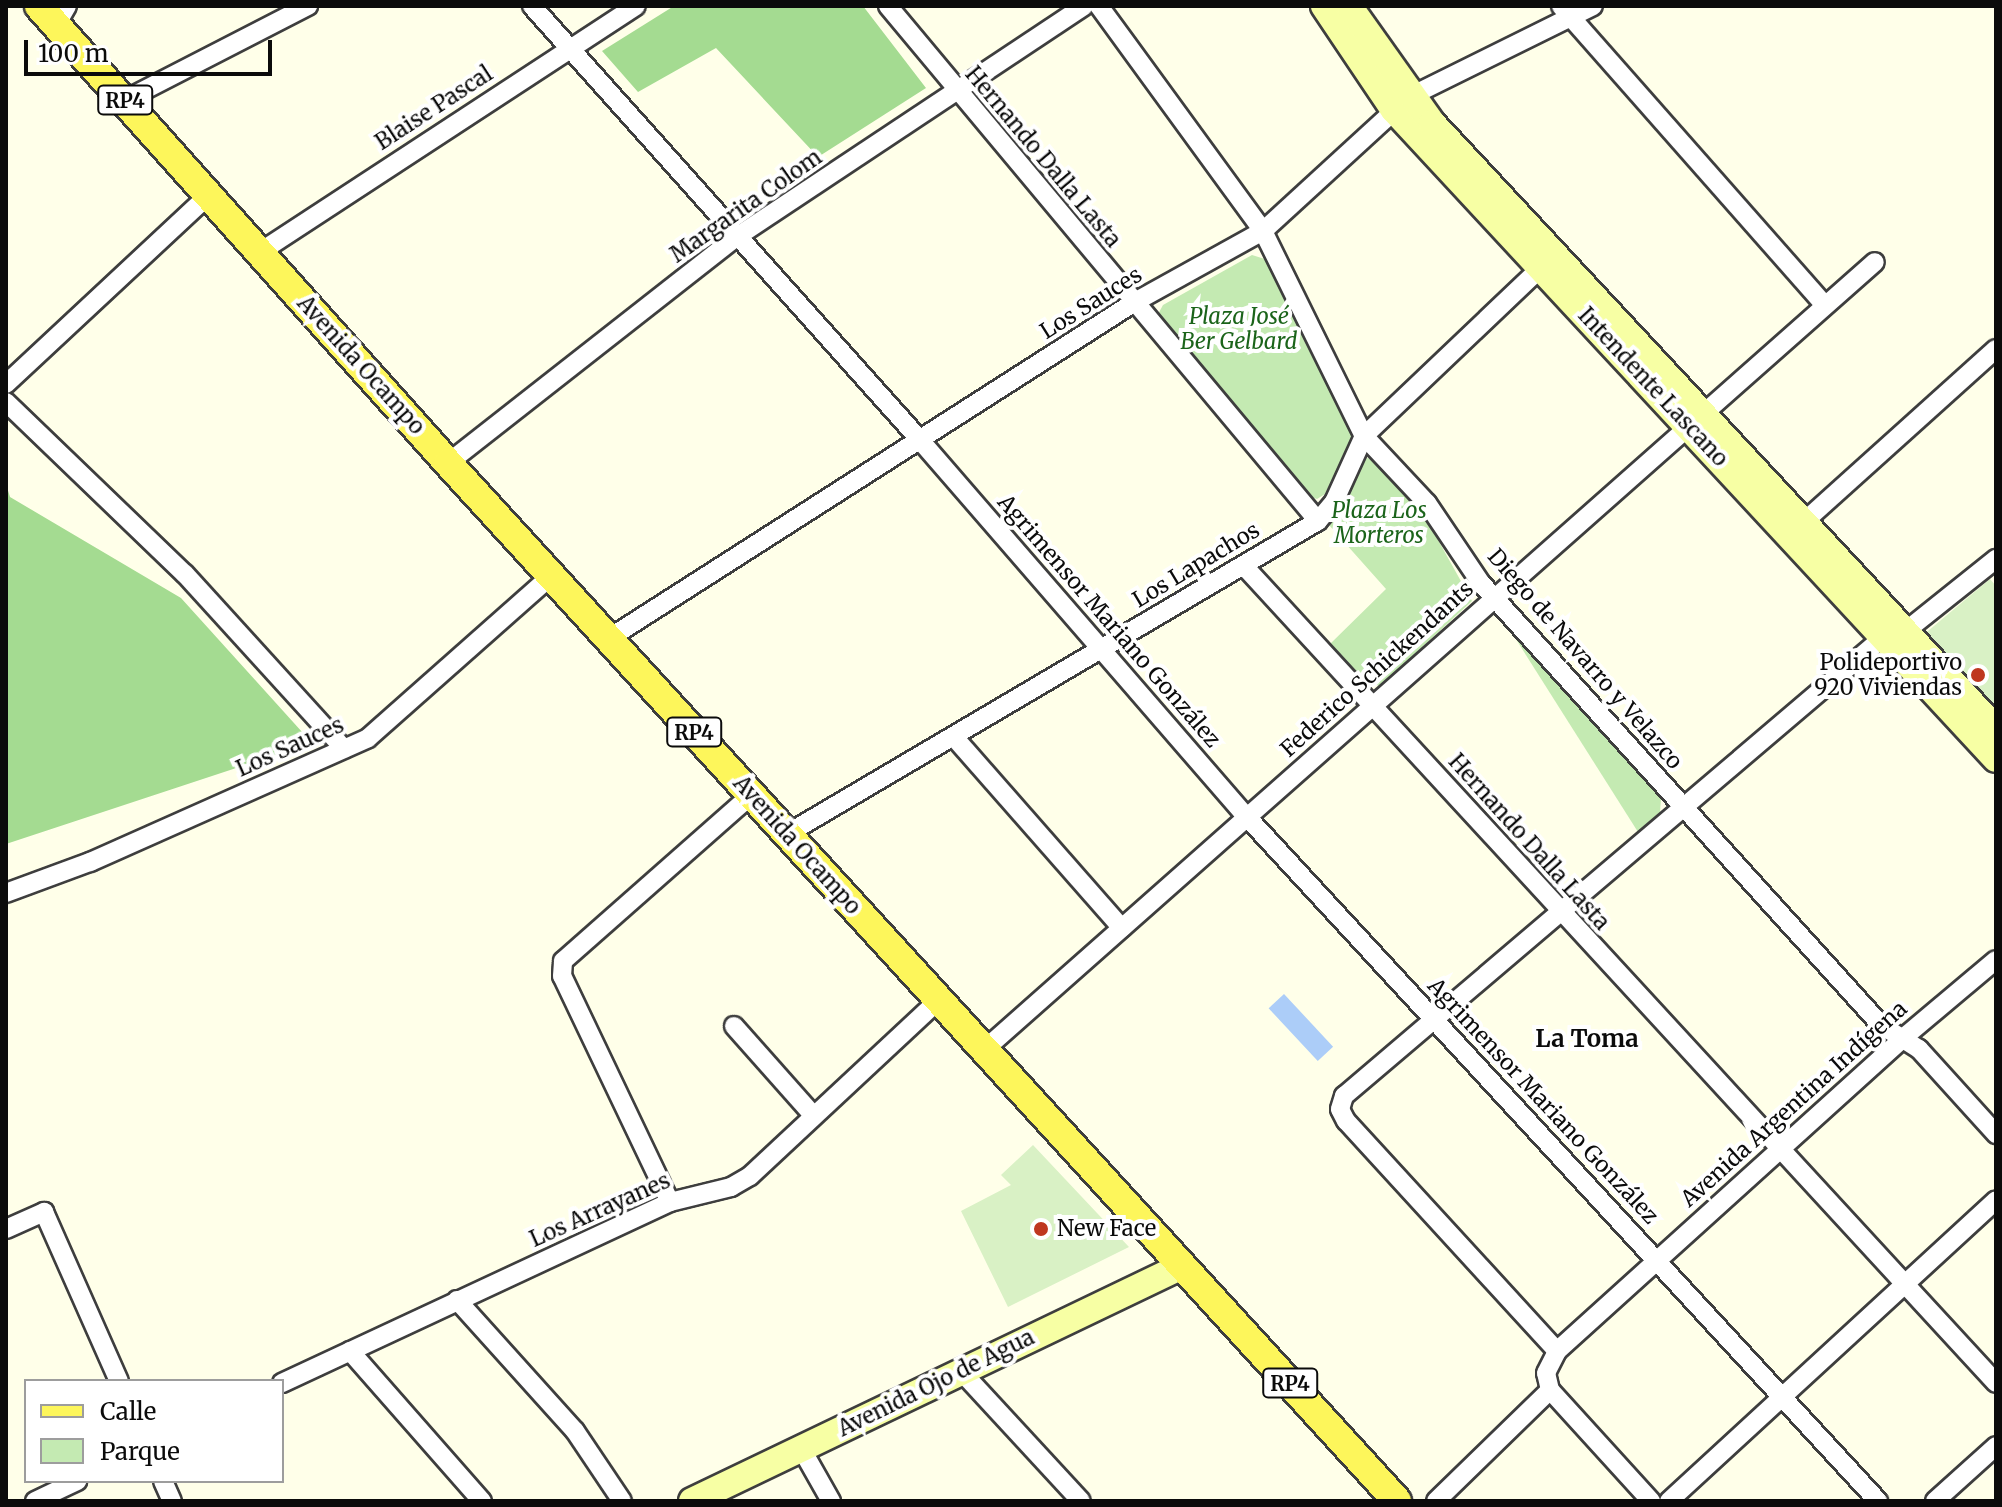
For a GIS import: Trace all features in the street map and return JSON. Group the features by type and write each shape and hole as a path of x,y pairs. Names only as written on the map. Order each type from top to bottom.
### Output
{"main road":[{"name":"Intendente Lascano","path":"1324,6 1401,103 1896,632 1996,729"},
{"name":"Intendente Lascano","path":"1349,6 1401,103"},
{"name":"Avenida Ocampo","path":"54,12 125,100 448,463 1397,1501"},
{"name":"Intendente Lascano","path":"1896,632 1996,759"},
{"name":"Avenida Ojo de Agua","path":"692,1501 1182,1266"}],"street":[{"path":"125,100 308,6"},
{"name":"Agrimensor Mariano González","path":"532,6 920,440 1247,817 1878,1501"},
{"name":"Blaise Pascal","path":"260,252 636,6"},
{"name":"Hernando Dalla Lasta","path":"888,6 1318,521"},
{"name":"Margarita Colom","path":"448,463 738,236 1084,6"},
{"name":"Diego de Navarro y Velazco","path":"1099,6 1263,231 1364,436 1427,503 1493,597 1683,807 1881,1025 1903,1038 1996,1134"},
{"name":"Los Sauces","path":"608,639 1133,303 1263,231 1401,103 1566,12 1593,6"},
{"path":"1566,12 1824,304"},
{"path":"6,384 209,195"},
{"name":"Los Lapachos","path":"787,834 1318,521 1334,502 1364,436 1548,261"},
{"name":"Federico Schickendants","path":"984,1050 1875,262"},
{"path":"1797,527 1996,349"},
{"path":"6,402 185,574 344,749"},
{"path":"1651,1501 1550,1390 1546,1373 1557,1351 1340,1109 1344,1096 1683,807 1896,632 1996,559"},
{"name":"Hernando Dalla Lasta","path":"1244,566 1996,1383"},
{"name":"Los Sauces","path":"6,893 344,749 388,724 551,576"},
{"path":"954,737 1122,928"},
{"path":"670,1202 562,976 563,961 751,795"},
{"name":"Avenida Argentina Indígena","path":"1557,1351 1903,1038 1996,960"},
{"name":"Los Arrayanes","path":"284,1382 670,1202 731,1187 750,1176 939,1000"},
{"path":"734,1026 814,1116"},
{"path":"1669,1501 1996,1200"},
{"path":"6,1229 44,1212 118,1379"},
{"path":"457,1300 575,1431 622,1501"},
{"path":"350,1351 482,1501"},
{"path":"960,1370 1081,1501"},
{"path":"1436,1501 1550,1390"},
{"path":"1935,1501 1996,1446"},
{"path":"801,1448 831,1501"},
{"path":"35,1501 73,1483"}],"green space":[{"path":"674,6 863,6 926,88 818,157 716,48 638,92 602,51"},
{"name":"Plaza José Ber Gelbard","path":"1252,255 1268,260 1354,436 1325,494 1317,499 1309,496 1157,316 1163,305"},
{"name":"Plaza Los Morteros","path":"1366,458 1374,459 1423,513 1472,601 1380,686 1361,681 1330,644 1386,589 1329,525"},
{"path":"6,484 10,497 181,598 312,743 6,844"},
{"name":"Polideportivo 920 Viviendas","path":"1990,579 1996,586 1996,714 1922,636"},
{"path":"1512,633 1661,798 1660,813 1638,832"},
{"name":"New Face","path":"1033,1145 1129,1247 1008,1307 961,1211 1011,1185 1001,1175"}],"water":[{"path":"1284,994 1333,1047 1318,1061 1269,1008"}],"place":[{"name":"Polideportivo 920 Viviendas","path":"1978,675"},
{"name":"New Face","path":"1041,1229"}],"district":[{"name":"La Toma","path":"1587,1039"}]}
